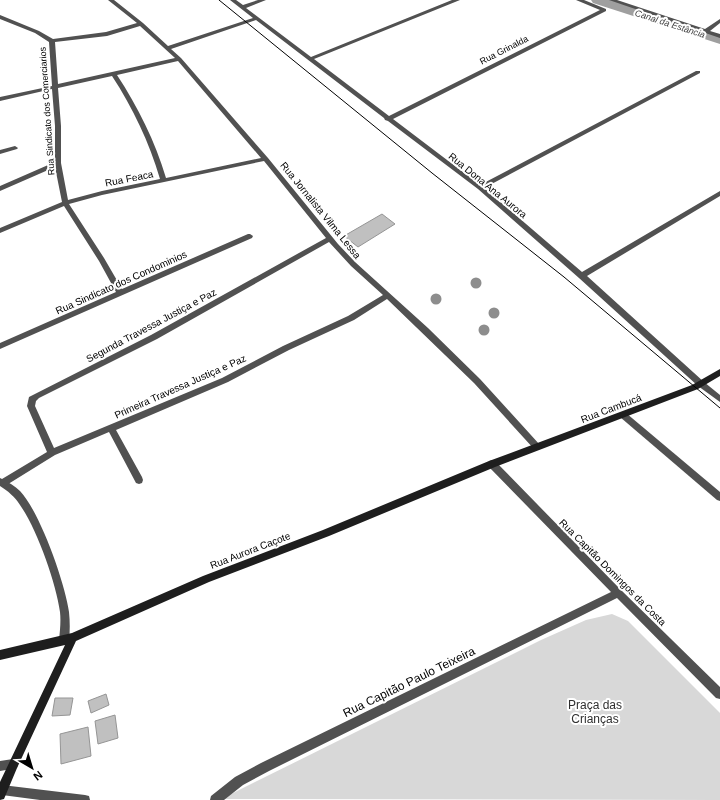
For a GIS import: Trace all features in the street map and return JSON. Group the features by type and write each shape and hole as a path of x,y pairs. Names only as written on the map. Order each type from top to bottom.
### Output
{"main road":[{"name":"Rua Cambucá","path":"506,458 623,416 701,384 720,372"},
{"name":"Rua Aurora Caçote","path":"0,655 69,639 206,580 333,530 506,458"},
{"path":"1,793 69,639"}],"street":[{"name":"Rua Jornalista Vilma Lessa","path":"111,0 141,24 180,59 266,159 330,239 353,264 425,330 477,381 537,447"},
{"name":"Rua Dona Ana Aurora","path":"233,0 387,119 480,188 582,276 701,384 720,399"},
{"path":"243,7 263,0"},
{"path":"310,59 457,0"},
{"name":"Rua Grinalda","path":"387,119 604,10 579,0"},
{"path":"612,0 720,36"},
{"name":"Rua Sindicato dos Comerciarios","path":"0,17 37,32 52,41 58,126 58,163 65,203 102,260 120,292"},
{"path":"169,48 256,18"},
{"path":"706,31 720,21"},
{"path":"52,41 106,34 141,24"},
{"path":"0,99 180,59"},
{"path":"480,188 698,72"},
{"path":"114,74 128,95 155,149 164,181"},
{"path":"0,152 15,148"},
{"name":"Rua Feaca","path":"0,231 65,203 102,193 266,159"},
{"path":"0,189 58,163"},
{"path":"582,276 720,193"},
{"name":"Rua Sindicato dos Condominios","path":"0,346 250,236"},
{"name":"Segunda Travessa Justiça e Paz","path":"52,453 31,406 32,399 154,336 330,239"},
{"name":"Primeira Travessa Justiça e Paz","path":"1,483 52,453 225,380 286,348 351,318 387,296"},
{"path":"623,416 720,497"},
{"path":"111,428 138,480"},
{"name":"Rua Capitão Domingos da Costa","path":"492,464 618,594 720,694"},
{"path":"1,483 18,494 28,510 46,551 64,608 65,629 69,639"},
{"name":"Rua Capitão Paulo Teixeira","path":"215,800 225,790 265,767 618,594"},
{"path":"0,766 13,764"},
{"path":"1,793 85,800"}],"green space":[{"name":"Praça das Crianças","path":"612,614 628,621 720,713 720,800 221,799 541,640 586,620"}],"building":[{"path":"382,214 395,224 358,247 344,236"},
{"path":"106,694 109,705 91,713 88,701"},
{"path":"55,698 73,698 70,715 52,716"},
{"path":"115,715 118,738 98,744 95,721"},
{"path":"88,727 91,756 61,764 60,734"}],"waterway":[{"name":"Canal da Estância","path":"598,0 720,40"}],"tram line":[{"path":"219,0 432,173 564,277 720,408"}]}
